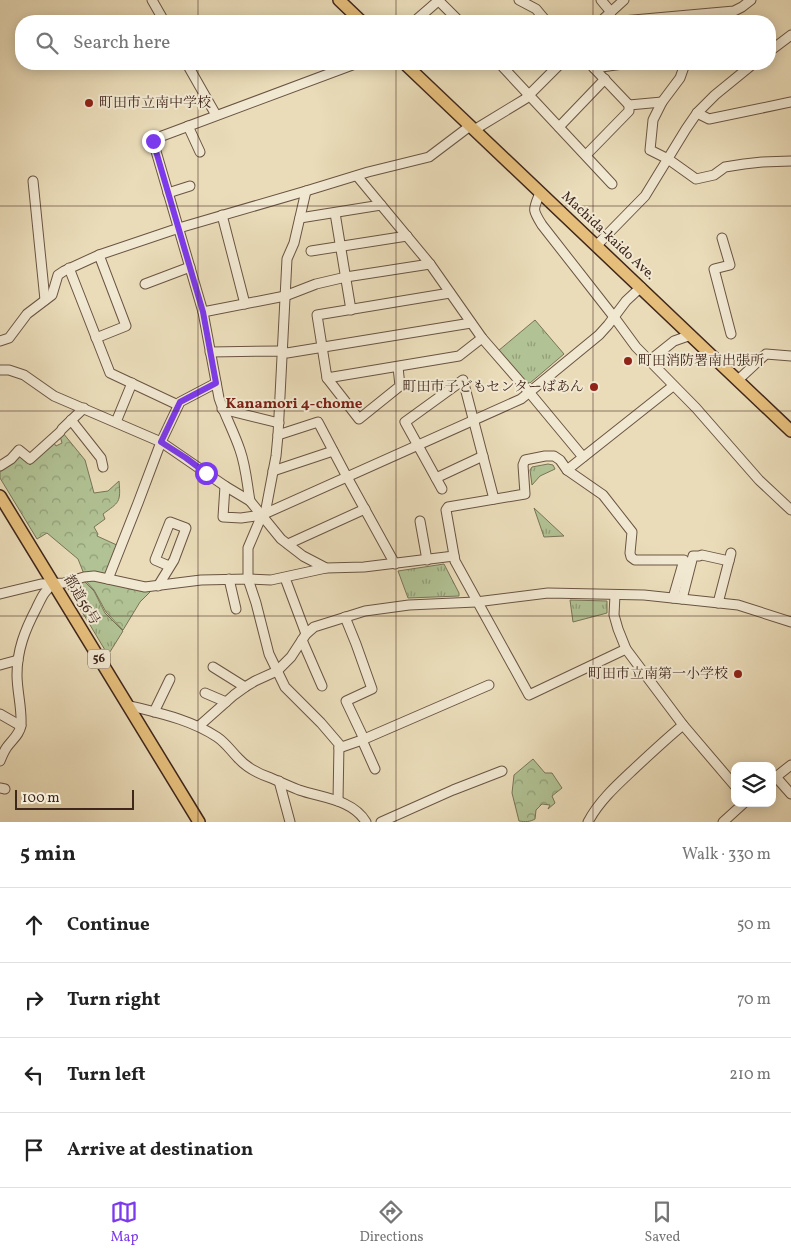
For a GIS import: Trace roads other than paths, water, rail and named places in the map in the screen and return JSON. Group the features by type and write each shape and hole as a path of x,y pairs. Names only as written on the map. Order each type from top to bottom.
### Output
{"main road":[{"path":"339,0 355,15"},
{"name":"Machida-kaido Ave.","path":"411,70 791,431"},
{"name":"都道56号","path":"0,496 198,822"}],"street":[{"path":"152,0 161,15"},
{"path":"422,15 439,0 453,15"},
{"path":"519,0 536,9 540,15"},
{"path":"601,0 611,12"},
{"path":"608,15 624,0"},
{"path":"687,15 734,11 751,0"},
{"path":"716,15 719,12"},
{"path":"776,46 791,35"},
{"path":"190,70 216,115"},
{"path":"250,501 246,469 222,409 203,312 153,141 216,115 340,70"},
{"path":"506,70 612,184"},
{"path":"0,341 9,338 26,314 53,293 59,273 69,268 99,255 178,228 429,157 472,128 530,96 554,70"},
{"path":"596,70 629,105"},
{"path":"682,70 680,78 662,102 653,120 650,150 668,159 696,179 714,175 722,169 735,166 762,162 791,161"},
{"path":"597,246 645,196 697,113 715,95 746,70"},
{"path":"559,127 605,79"},
{"path":"629,105 662,102"},
{"path":"697,113 708,119 791,102"},
{"path":"586,155 628,110 629,105"},
{"path":"188,126 200,152"},
{"path":"357,176 430,264 482,338 582,457"},
{"path":"33,181 45,300"},
{"path":"168,193 190,186"},
{"path":"306,191 294,243 287,259 279,423 273,471 264,515 248,548 248,578 269,654 285,687 339,744 338,801"},
{"path":"540,193 534,206 536,214 551,237 636,347 696,408 760,480 791,510"},
{"path":"300,218 381,204"},
{"path":"335,212 351,310"},
{"path":"222,215 245,304"},
{"path":"311,252 407,236"},
{"path":"722,238 730,265 714,269 731,334"},
{"path":"96,338 126,326 99,255"},
{"path":"203,312 285,296 316,284 346,277 430,264"},
{"path":"150,279 190,267"},
{"path":"69,268 110,373 178,405"},
{"path":"225,486 223,517 242,518 264,515 521,399 589,344 608,325 626,301 641,288"},
{"path":"398,367 400,386 359,418 327,378 317,315 450,293"},
{"path":"210,352 278,351 287,353 471,323"},
{"path":"649,361 674,341 691,335"},
{"path":"327,378 459,356 482,338"},
{"path":"738,380 766,354 791,356"},
{"path":"0,370 9,370 24,375 54,396 161,442 250,501 264,515 281,539 303,556 326,568"},
{"path":"442,489 405,422 462,380 494,499"},
{"path":"108,579 161,442 178,405 180,402 216,383"},
{"path":"116,422 132,384"},
{"path":"567,470 673,386"},
{"path":"0,466 11,459 19,450 30,459 84,408"},
{"path":"222,409 279,423"},
{"path":"72,420 101,458 104,467"},
{"path":"278,435 318,422 395,564"},
{"path":"273,471 333,451"},
{"path":"436,478 483,456"},
{"path":"626,649 528,695 455,562 446,510 448,507 525,494 523,465 525,460 554,456 560,460 567,470 604,495 632,532 631,558 635,560 684,560 678,598"},
{"path":"288,544 365,509"},
{"path":"420,521 427,560"},
{"path":"158,586 174,560 186,528 170,522 155,560 169,566"},
{"path":"0,594 41,584 64,583 94,576 145,587 201,580 248,578 272,580 326,568 364,567 454,556"},
{"path":"678,598 693,556 730,557 718,603"},
{"path":"285,578 318,683"},
{"path":"229,579 236,609"},
{"path":"0,761 21,726 20,700 16,676 21,643 29,621 46,589 54,584"},
{"path":"199,726 246,687 277,671 291,657 304,637 314,627 365,611 476,602 548,593 644,595 746,607 791,622"},
{"path":"615,595 614,614 626,649 683,725 731,781"},
{"path":"345,617 372,690 346,701 375,769"},
{"path":"0,666 18,660"},
{"path":"213,667 246,687"},
{"path":"154,712 170,679"},
{"path":"339,748 490,685"},
{"path":"205,693 226,702"},
{"path":"127,705 199,726 227,745 251,769 278,782 338,801 357,811 366,822"},
{"path":"0,714 21,726"},
{"path":"588,822 605,798 683,725"},
{"path":"776,777 791,765"},
{"path":"381,822 453,790 502,771"},
{"path":"776,781 791,794"},
{"path":"278,782 290,822"},
{"path":"723,822 740,807"}],"place":[{"name":"町田市立南中学校","path":"89,103"},
{"name":"町田消防署南出張所","path":"628,361"},
{"name":"町田市子どもセンターばあん","path":"594,387"},
{"name":"町田市立南第一小学校","path":"738,674"}],"district":[{"name":"Kanamori 4-chome","path":"294,404"}]}
